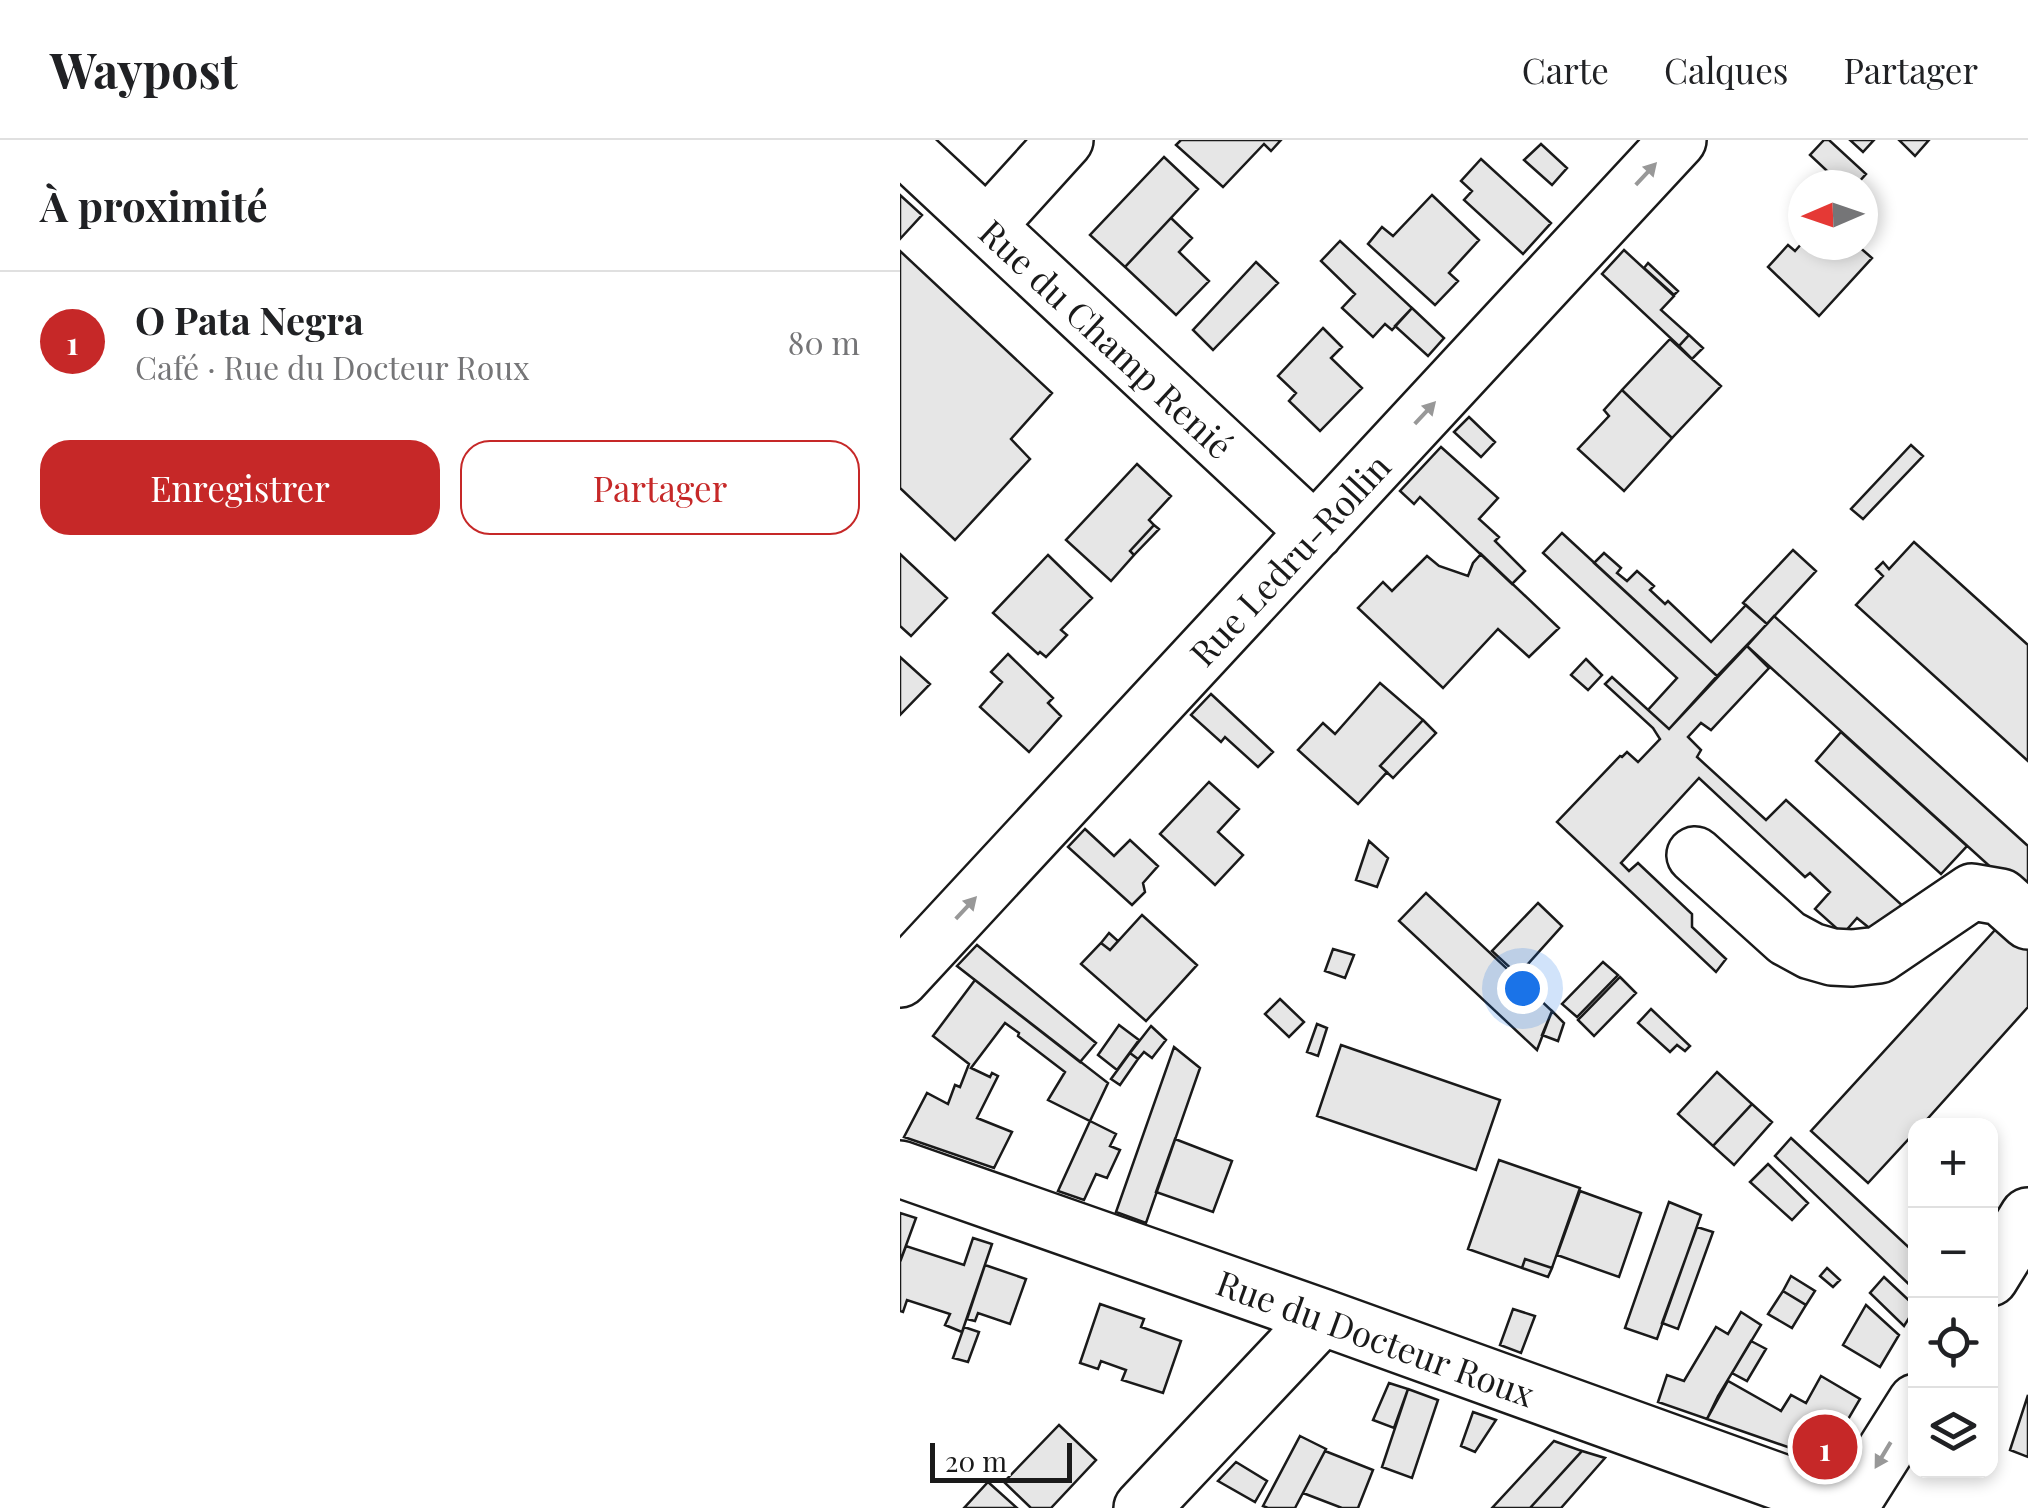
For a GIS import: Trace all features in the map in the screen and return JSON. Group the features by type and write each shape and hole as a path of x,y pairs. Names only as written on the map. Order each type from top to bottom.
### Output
{"street":[{"path":"987,226 1066,140"},
{"name":"Rue Ledru-Rollin","path":"908,955 1315,532 1678,140"},
{"name":"Rue du Champ Renié","path":"900,145 1315,532"},
{"path":"1695,855 1787,938 1832,957 1880,954 1972,892 2001,897 2028,921"},
{"name":"Rue du Docteur Roux","path":"900,1169 1850,1508"},
{"path":"1998,1265 2028,1216"},
{"path":"1142,1508 1322,1317"},
{"path":"1850,1508 1908,1415"}],"building":[{"path":"1181,140 1281,140 1271,151 1264,144 1223,187 1176,145"},
{"path":"1824,140 1829,140 1862,170 1826,170 1810,155"},
{"path":"1850,140 1874,140 1863,152"},
{"path":"1899,140 1929,140 1915,156"},
{"path":"1541,144 1567,168 1552,185 1524,160"},
{"path":"1164,157 1198,189 1125,267 1090,235"},
{"path":"1481,159 1551,223 1523,254 1464,200 1472,191 1461,181"},
{"path":"900,195 922,215 900,239"},
{"path":"1432,195 1479,240 1449,273 1458,281 1435,305 1368,244 1382,227 1393,236"},
{"path":"1171,218 1192,238 1179,252 1209,281 1176,315 1125,267"},
{"path":"1340,241 1412,308 1392,330 1385,324 1373,337 1342,308 1355,294 1321,261"},
{"path":"1788,245 1788,260 1870,260 1819,316 1768,267"},
{"path":"1624,250 1674,296 1661,310 1689,335 1679,346 1602,274"},
{"path":"900,251 1052,393 1011,439 1030,459 955,540 900,488"},
{"path":"1256,262 1278,283 1213,350 1193,330"},
{"path":"1648,263 1678,291 1674,295 1644,268"},
{"path":"1412,308 1444,338 1428,356 1395,326"},
{"path":"1323,328 1342,347 1331,358 1362,388 1320,431 1289,401 1296,393 1278,376"},
{"path":"1689,335 1703,348 1692,359 1679,346"},
{"path":"1670,339 1721,386 1672,438 1622,390"},
{"path":"1622,390 1672,438 1624,491 1578,449 1609,416 1604,410"},
{"path":"1469,417 1495,442 1481,457 1454,432"},
{"path":"1911,445 1923,456 1863,519 1851,509"},
{"path":"1441,447 1498,498 1479,519 1499,537 1495,541 1525,571 1512,584 1420,497 1414,504 1400,491"},
{"path":"1137,464 1171,496 1149,520 1154,525 1130,551 1134,555 1111,581 1066,540"},
{"path":"1154,525 1159,529 1134,555 1130,551"},
{"path":"1562,533 1717,676 1669,729 1648,710 1677,678 1543,553"},
{"path":"1914,542 2028,645 2028,761 1856,605 1883,576 1876,569 1883,562 1889,569"},
{"path":"1793,550 1816,571 1767,624 1743,603"},
{"path":"1604,553 1621,568 1617,573 1627,581 1637,571 1654,586 1650,590 1665,604 1668,601 1711,642 1746,605 1767,624 1717,676 1594,563"},
{"path":"900,554 947,598 911,636 900,626"},
{"path":"1481,554 1559,628 1529,657 1498,629 1443,688 1358,608 1383,582 1392,591 1427,556 1439,566 1468,576"},
{"path":"1048,555 1092,598 1061,630 1067,635 1046,657 993,613"},
{"path":"1774,616 2028,846 2028,901 1747,646"},
{"path":"1747,646 1769,668 1711,730 1701,723 1688,737 1701,750 1697,757 1766,820 1786,800 1904,907 1878,935 1857,918 1843,934 1815,909 1830,892 1810,873 1805,877 1699,778 1621,863 1629,871 1638,863 1692,914 1692,927 1726,959 1716,972 1557,822 1620,756 1627,752 1638,762 1660,739 1605,684 1612,677 1669,729"},
{"path":"1008,654 1053,698 1048,703 1061,716 1029,752 980,707 1002,682 991,672"},
{"path":"900,657 930,684 900,715"},
{"path":"1586,659 1602,675 1588,690 1571,675"},
{"path":"1380,683 1423,720 1380,766 1387,772 1358,804 1298,750 1323,723 1335,734"},
{"path":"1211,694 1273,752 1258,767 1225,737 1221,742 1191,715"},
{"path":"1423,720 1436,733 1393,778 1380,766"},
{"path":"1841,732 1967,846 1941,874 1816,761"},
{"path":"1209,782 1239,809 1218,832 1243,855 1215,885 1160,834"},
{"path":"1085,829 1114,856 1130,840 1158,866 1143,883 1145,892 1132,905 1068,847"},
{"path":"1369,841 1388,858 1377,887 1356,880"},
{"path":"1426,893 1552,1011 1537,1050 1399,921"},
{"path":"1538,903 1562,926 1518,975 1492,951"},
{"path":"1142,915 1197,965 1146,1021 1081,964 1101,943 1110,950"},
{"path":"2006,918 2028,938 2028,1007 1928,1118 1908,1118 1908,1140 1868,1183 1811,1131"},
{"path":"1109,933 1118,941 1110,950 1101,943"},
{"path":"977,945 1096,1043 1080,1062 957,966"},
{"path":"1333,949 1354,955 1345,978 1325,971"},
{"path":"1603,962 1618,975 1577,1017 1562,1004"},
{"path":"1620,977 1636,993 1594,1036 1578,1020"},
{"path":"975,980 1108,1083 1090,1121 1048,1100 1065,1072 1005,1023 971,1068 990,1077 992,1073 998,1076 977,1118 1012,1132 994,1168 904,1137 927,1093 948,1104 955,1085 960,1087 969,1064 933,1036"},
{"path":"1280,999 1304,1022 1289,1037 1265,1014"},
{"path":"1651,1009 1690,1046 1685,1051 1677,1045 1670,1052 1638,1023"},
{"path":"1552,1011 1564,1023 1558,1041 1542,1035"},
{"path":"1317,1024 1327,1028 1318,1056 1307,1052"},
{"path":"1119,1025 1139,1040 1117,1070 1098,1055"},
{"path":"1151,1026 1166,1040 1152,1058 1144,1052 1138,1059 1130,1053"},
{"path":"1341,1045 1500,1100 1476,1170 1317,1116"},
{"path":"1174,1047 1200,1068 1146,1223 1116,1212"},
{"path":"1130,1053 1138,1059 1120,1085 1111,1079"},
{"path":"1717,1072 1752,1104 1713,1146 1678,1114"},
{"path":"1752,1104 1772,1122 1734,1165 1713,1146"},
{"path":"1090,1121 1116,1134 1110,1146 1120,1150 1107,1178 1096,1174 1084,1200 1058,1191"},
{"path":"1791,1138 1908,1247 1908,1283 1775,1156"},
{"path":"1175,1139 1232,1161 1213,1212 1156,1192"},
{"path":"1499,1160 1580,1188 1552,1268 1525,1259 1522,1268 1468,1249"},
{"path":"1768,1164 1808,1203 1792,1220 1750,1182"},
{"path":"1580,1191 1641,1213 1619,1277 1557,1255"},
{"path":"1669,1202 1701,1215 1657,1339 1625,1328"},
{"path":"900,1213 916,1218 900,1262"},
{"path":"1697,1227 1713,1232 1678,1329 1662,1323"},
{"path":"973,1238 992,1244 962,1332 945,1325 950,1314 907,1300 903,1312 900,1311 900,1262 906,1246 964,1265"},
{"path":"1525,1259 1552,1268 1548,1277 1522,1268"},
{"path":"985,1265 1026,1279 1010,1324 978,1313 975,1321 967,1319"},
{"path":"1827,1268 1840,1280 1833,1287 1820,1276"},
{"path":"1791,1276 1815,1291 1806,1305 1783,1291"},
{"path":"1884,1277 1908,1300 1908,1320 1904,1326 1870,1293"},
{"path":"1783,1291 1806,1305 1792,1328 1768,1314"},
{"path":"1100,1304 1144,1319 1141,1327 1181,1341 1163,1393 1122,1380 1126,1370 1101,1361 1098,1369 1080,1363"},
{"path":"1866,1305 1899,1335 1880,1367 1843,1345"},
{"path":"1513,1309 1535,1316 1521,1353 1500,1345"},
{"path":"1741,1312 1761,1325 1707,1419 1658,1402 1667,1375 1684,1381 1716,1327 1728,1334"},
{"path":"964,1327 979,1332 968,1362 953,1358"},
{"path":"1751,1341 1766,1349 1747,1381 1732,1373"},
{"path":"1821,1376 1860,1399 1833,1445 1805,1453 1707,1419 1728,1381 1781,1411 1791,1395 1806,1403"},
{"path":"1389,1383 1408,1389 1394,1428 1373,1420"},
{"path":"1408,1389 1438,1400 1412,1478 1382,1467"},
{"path":"2028,1395 2028,1457 2010,1450"},
{"path":"1473,1412 1496,1420 1475,1452 1461,1446"},
{"path":"1059,1425 1096,1460 1051,1508 1031,1508 1004,1482"},
{"path":"1300,1436 1326,1449 1295,1508 1263,1506"},
{"path":"1554,1441 1582,1451 1530,1508 1492,1508"},
{"path":"1325,1451 1373,1470 1358,1508 1342,1508 1303,1493"},
{"path":"1582,1451 1605,1458 1561,1508 1530,1508"},
{"path":"1236,1462 1267,1481 1255,1502 1218,1481"},
{"path":"988,1482 1017,1508 964,1508"}],"place":[{"name":"O Pata Negra","path":"1825,1447"}]}
